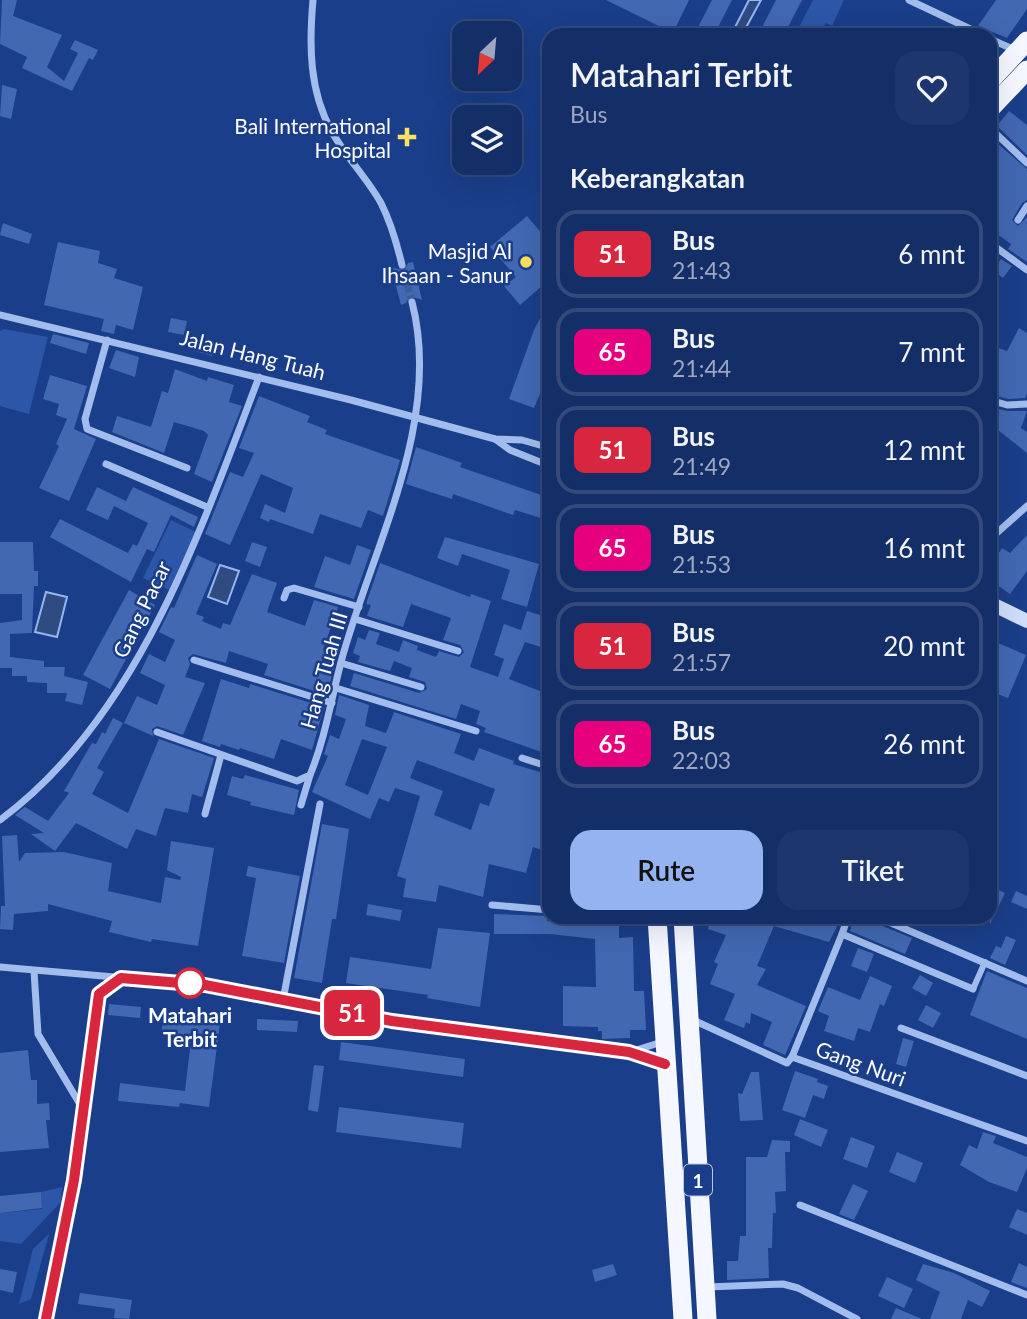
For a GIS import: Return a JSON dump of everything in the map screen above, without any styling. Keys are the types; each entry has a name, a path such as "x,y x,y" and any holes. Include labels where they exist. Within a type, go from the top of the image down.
{"highway":[{"path":"997,73 1022,46"},
{"path":"997,102 1027,70"},
{"name":"1","path":"657,924 683,1319"},
{"name":"1","path":"683,924 707,1319"},
{"path":"665,1054 691,1053"}],"main road":[{"path":"997,606 1027,621"}],"street":[{"path":"313,0 311,51 313,79 320,106 331,131 380,202 396,239 402,265"},
{"path":"909,0 968,28"},
{"path":"997,41 1022,46"},
{"path":"997,135 1027,163"},
{"path":"1018,220 1027,206"},
{"path":"997,248 1027,270"},
{"name":"Hang Tuah III","path":"301,805 332,703 341,663 418,418 419,345 412,302"},
{"name":"Jalan Hang Tuah","path":"0,315 258,377 495,439 522,440 542,446"},
{"path":"107,340 85,419 87,429 187,468"},
{"name":"Gang Pacar","path":"0,820 63,766 137,663 207,507 258,377"},
{"path":"997,402 1007,405 1027,404"},
{"name":"Jalan Hang Tuah","path":"495,439 510,450 542,463"},
{"path":"106,464 207,507"},
{"path":"997,533 1027,506"},
{"path":"284,598 287,590 294,588 359,607"},
{"path":"355,619 458,651"},
{"path":"194,660 332,703"},
{"path":"341,663 421,687"},
{"path":"336,688 476,731"},
{"path":"157,732 297,781 310,775"},
{"path":"205,814 222,755"},
{"path":"522,758 542,764"},
{"path":"283,1000 320,804"},
{"path":"492,905 542,909"},
{"path":"792,1057 846,924"},
{"path":"894,924 1027,981"},
{"path":"842,934 973,989 985,962"},
{"path":"0,967 205,985 392,1021 629,1052 665,1054"},
{"path":"34,971 38,1034 82,1106"},
{"path":"46,1319 74,1180 99,994 121,978"},
{"name":"Gang Nuri","path":"688,1018 788,1063 792,1057 1027,1141"},
{"path":"901,1028 1027,1076"},
{"path":"629,1052 665,1054"},
{"path":"800,1205 1027,1295"},
{"path":"705,1287 783,1284 798,1288 856,1319"}],"shaded area":[{"path":"749,0 761,0 746,28 735,28"},
{"path":"813,0 844,0 832,26 826,23 823,28 799,28"},
{"path":"4,329 48,337 29,414 0,406 0,331"},
{"path":"171,520 196,532 169,590 143,578"},
{"path":"220,565 239,571 227,604 208,597"},
{"path":"46,592 67,597 57,637 35,632"},
{"path":"62,1187 61,1202 21,1244 0,1241 0,1213 42,1209 41,1192"},
{"path":"49,1234 31,1299 19,1304 33,1249"}],"building":[{"path":"2,0 17,0 13,16 62,35 47,67 64,81 78,53 70,49 75,40 98,50 93,60 89,58 72,91 22,68 27,57 0,44"},
{"path":"606,0 689,0 675,28 663,28"},
{"path":"712,0 732,0 718,28 698,28"},
{"path":"776,0 802,0 788,28 762,28"},
{"path":"996,0 1027,0 1027,9 1007,38 997,34 997,28 978,26"},
{"path":"2,85 17,89 11,119 0,116"},
{"path":"1009,111 1027,125 1027,155 997,126"},
{"path":"997,143 1027,169 1027,200 1022,203 1012,220 1018,226 1027,217 1027,262 1008,249 1011,244 997,234"},
{"name":"Masjid Al Ihsaan - Sanur","path":"527,216 542,234 542,286 520,305 504,286 516,277 490,247"},
{"path":"3,223 32,234 29,244 0,235"},
{"path":"58,242 100,251 98,263 117,269 114,278 143,287 133,330 116,325 114,334 101,331 104,319 44,305"},
{"path":"1001,259 1012,266 1003,278 997,273 997,264"},
{"path":"413,262 422,300 410,296 406,303 401,305 391,267 404,271 408,263"},
{"path":"542,314 542,389 534,408 509,399"},
{"path":"171,318 187,321 184,335 168,332"},
{"path":"1019,328 1027,333 1025,398 1008,399 997,396 997,347 1007,351"},
{"path":"53,334 89,343 86,354 50,343"},
{"path":"193,337 216,344 212,356 189,349"},
{"path":"116,350 139,357 135,377 109,368"},
{"path":"175,369 207,381 208,377 234,385 229,402 242,406 212,482 194,474 208,435 204,431 174,422 164,453 112,432 117,416 151,427 162,391 168,393"},
{"path":"50,375 87,386 74,429 96,439 69,501 39,488 59,446 56,444 67,419 56,415 59,404 43,399"},
{"path":"259,396 310,416 307,422 327,430 325,434 400,460 383,516 368,510 361,528 320,514 313,534 270,519 269,522 260,518 265,504 285,513 293,488 261,474 230,545 205,534 230,472 243,477 254,453 239,448"},
{"path":"997,409 1027,411 1021,428 1027,432 1027,453 998,430 997,432"},
{"path":"416,447 462,463 460,467 542,495 542,518 515,510 513,515 453,494 452,499 406,484"},
{"path":"97,487 126,501 133,487 198,517 194,527 171,515 154,552 147,549 131,582 50,537 60,519 128,553 133,544 137,546 148,523 114,506 108,520 86,510"},
{"path":"1027,535 1027,571 1010,594 997,585 997,556 1002,548 1010,553"},
{"path":"445,537 539,564 527,607 501,599 510,570 462,554 458,566 437,558"},
{"path":"0,542 33,542 34,571 38,571 38,586 34,586 32,633 10,634 10,657 44,661 44,667 65,667 64,676 88,682 82,705 65,701 67,693 47,693 47,683 27,682 27,676 12,676 12,668 0,668 0,623 22,620 22,594 0,594"},
{"path":"252,542 267,547 260,567 245,561"},
{"path":"357,545 371,550 354,599 314,587 325,556 350,565"},
{"path":"197,555 217,564 196,614 204,617 202,621 221,629 223,623 230,625 252,574 277,583 267,612 305,626 314,600 338,607 323,650 337,655 327,695 264,675 268,664 229,651 226,663 193,654 188,658 190,664 185,677 205,683 183,735 157,726 152,729 153,736 124,723 137,696 157,705 165,685 140,673 149,654 165,662 175,640 159,632 171,607 174,608"},
{"path":"380,563 470,597 471,594 491,601 470,667 498,677 504,659 494,655 504,624 521,630 527,611 542,616 542,647 525,642 509,679 540,691 542,687 542,752 484,732 486,728 476,724 480,711 461,704 456,719 350,686 354,673 419,693 427,689 425,682 409,677 412,668 394,661 390,671 358,662 360,656 353,653 358,637 365,640 369,630 380,633 376,644 399,652 403,640 418,646 417,650 436,657 439,651 459,657 464,652 460,645 443,640 451,618 411,604 403,627 367,616 371,605 366,604"},
{"path":"129,590 155,605 110,689 83,675"},
{"path":"998,643 1026,655 1008,698 997,694"},
{"path":"221,679 249,688 250,684 324,707 312,750 281,739 274,759 240,748 239,750 221,744 220,747 202,741"},
{"path":"339,695 369,705 365,726 386,733 394,712 461,734 454,753 474,761 479,748 514,761 513,764 542,773 542,850 533,847 526,873 489,864 483,897 439,885 436,902 403,897 406,879 397,876 420,796 395,788 389,802 379,798 370,819 312,792 328,756 324,754 330,735 339,739 346,719 335,715","holes":["362,739 387,747 368,795 345,785","417,760 495,789 489,806 480,803 471,830 434,815 443,791 410,778"]},
{"path":"113,718 123,723 97,768 104,772 92,794 128,813 159,739 214,758 202,797 192,794 188,813 165,808 156,836 136,829 127,849 76,823 55,851 31,834 44,833 15,815 25,807 48,821 69,793 64,791 92,743 96,744 102,732 105,734"},
{"path":"245,775 299,790 294,815 250,805 251,802 227,795 232,776 243,779"},
{"path":"322,824 349,829 336,919 332,919 322,983 294,978"},
{"path":"17,835 19,862 25,853 64,852 112,863 108,891 161,903 165,877 180,880 181,877 167,870 171,841 214,848 198,946 152,939 151,942 109,932 112,921 48,904 48,911 14,914 13,930 0,929 1,906 5,906 2,836"},
{"path":"248,866 300,876 284,963 242,956 256,878 246,876"},
{"path":"997,889 1005,893 997,910"},
{"path":"1016,891 1027,896 1027,909 1011,902"},
{"path":"368,904 402,910 400,921 366,915"},
{"path":"494,914 542,916 542,924 619,924 619,938 633,937 634,991 644,991 646,1030 630,1030 630,1038 602,1039 602,1031 598,1031 598,1027 563,1026 563,986 596,987 595,939 550,934 494,934"},
{"path":"710,924 838,924 829,942 774,926 757,966 766,969 757,985 806,1006 785,1055 763,1045 772,1022 751,1013 750,1024 746,1022 744,1028 724,1020 735,994 710,984 718,964 714,962 726,935 708,929"},
{"path":"852,924 877,924 912,938 905,954 850,931"},
{"path":"438,928 490,933 480,1007 427,998 428,995 346,983 350,957 431,969"},
{"path":"1006,936 1016,940 1005,965 990,958 996,946 1001,948"},
{"path":"858,948 874,954 867,972 851,966"},
{"path":"987,971 1027,988 1027,1039 970,1015"},
{"path":"920,975 933,983 926,996 912,988"},
{"path":"870,976 892,986 884,1006 880,1004 870,1032 858,1028 854,1041 824,1031 829,1016 818,1011 828,987 860,1000"},
{"path":"109,1004 141,1007 140,1018 108,1015"},
{"path":"926,1005 941,1013 933,1028 918,1020"},
{"path":"163,1019 193,1024 193,1020 220,1023 209,1107 118,1101 120,1083 185,1091 191,1040 161,1035"},
{"path":"257,1019 298,1021 297,1032 257,1030"},
{"path":"903,1038 914,1041 906,1067 896,1064"},
{"path":"341,1042 465,1059 463,1077 339,1060"},
{"path":"28,1050 31,1080 37,1080 37,1104 49,1103 50,1120 46,1120 49,1148 0,1152 0,1053"},
{"path":"314,1065 324,1066 318,1112 308,1110"},
{"path":"795,1071 818,1079 817,1082 828,1086 824,1099 813,1095 805,1118 782,1110"},
{"path":"751,1072 759,1072 763,1120 740,1121 738,1093 742,1094"},
{"path":"339,1107 464,1123 461,1148 336,1132"},
{"path":"800,1119 828,1130 821,1147 794,1135"},
{"path":"983,1132 996,1136 993,1143 1027,1157 1027,1168 1017,1192 989,1182 960,1165 969,1145 977,1149"},
{"path":"851,1137 875,1146 867,1168 843,1159"},
{"path":"772,1140 790,1141 790,1152 785,1152 786,1191 775,1192 776,1213 773,1213 772,1248 768,1248 769,1278 727,1280 727,1261 738,1261 740,1236 746,1236 746,1157 767,1157"},
{"path":"897,1152 923,1163 915,1183 889,1172"},
{"path":"853,1184 868,1191 854,1220 839,1214"},
{"path":"41,1192 42,1208 0,1213 0,1196"},
{"path":"1017,1209 1027,1213 1027,1235 1009,1227"},
{"path":"1019,1263 1027,1267 1027,1288 1011,1282"},
{"path":"613,1264 617,1275 595,1282 592,1270"},
{"path":"923,1264 954,1273 990,1291 982,1307 968,1300 961,1319 930,1319 940,1292 916,1280"},
{"path":"0,1269 17,1272 13,1293 0,1290"},
{"path":"887,1277 913,1289 904,1308 878,1296"},
{"path":"80,1293 132,1300 129,1319 114,1318 115,1309 78,1304"},
{"path":"896,1308 922,1319 891,1319"}],"tunnel":[{"path":"402,265 412,302"}],"bus line":[{"name":"51","path":"46,1319 56,1280 74,1180 99,994 103,988 121,978 205,985 392,1021 629,1052 665,1064"}],"place":[{"name":"Bali International Hospital","path":"407,137"},
{"name":"Masjid Al Ihsaan - Sanur","path":"526,262"},
{"name":"Matahari Terbit","path":"190,983"}]}
